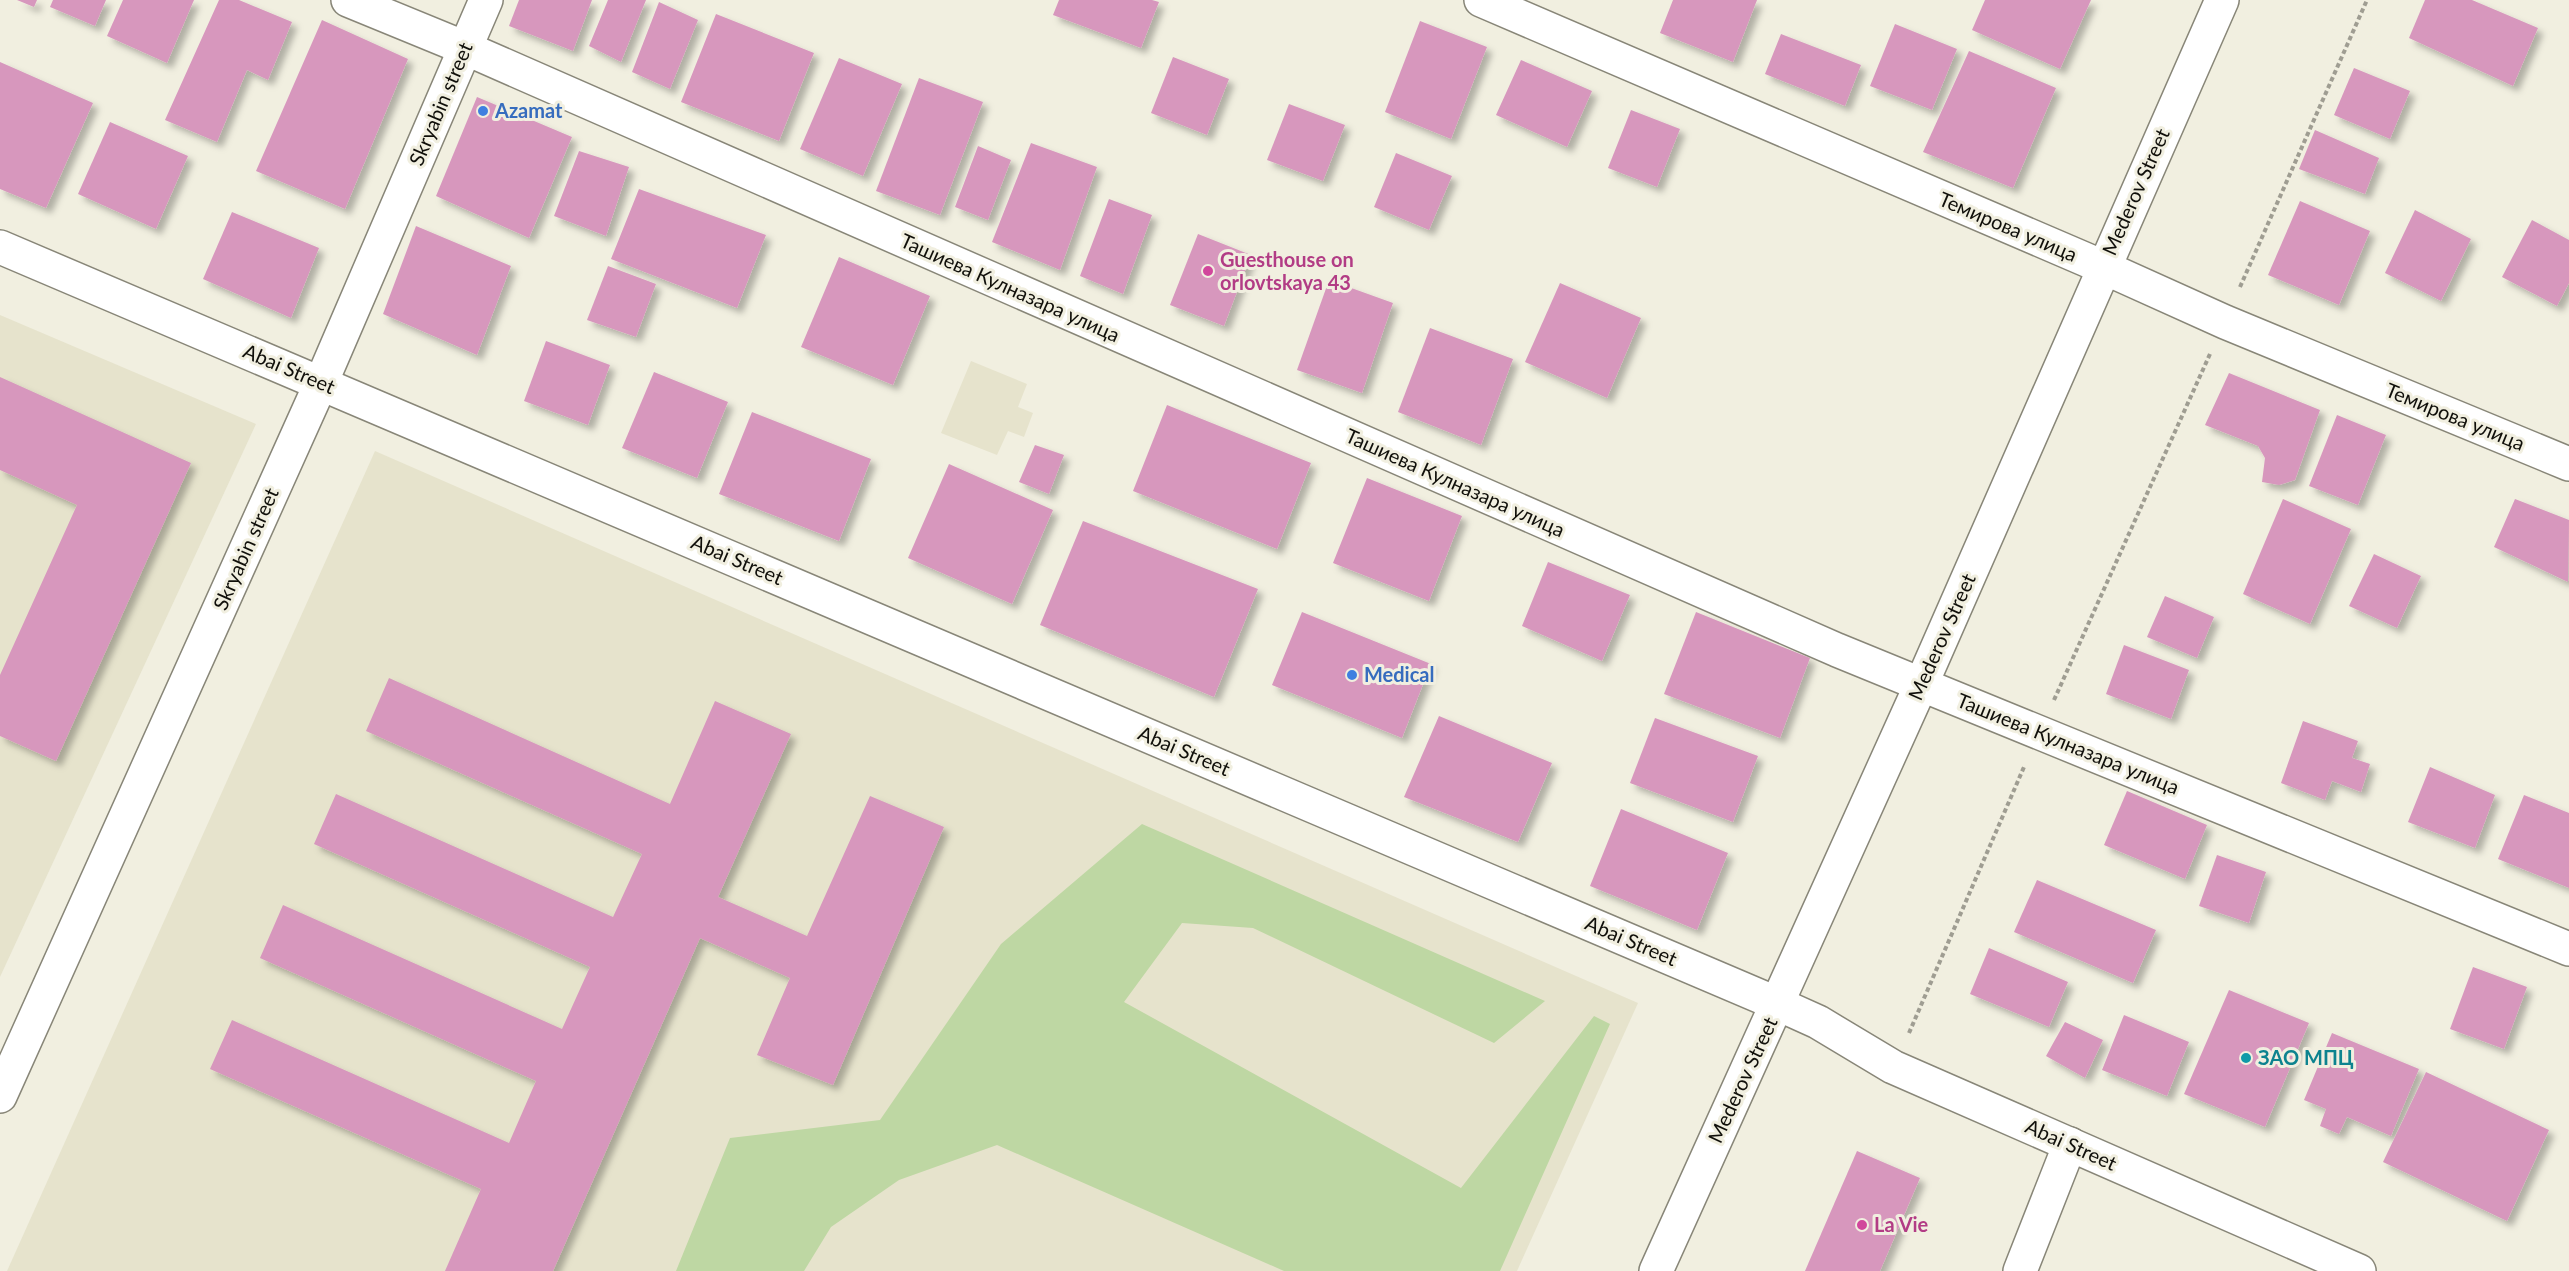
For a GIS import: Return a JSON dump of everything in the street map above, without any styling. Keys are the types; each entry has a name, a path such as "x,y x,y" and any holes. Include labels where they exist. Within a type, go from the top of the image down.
{"street":[{"name":"Ташиева Кулназара улица","path":"348,0 465,48 1921,685 2569,949"},
{"name":"Skryabin street","path":"0,1096 321,382 486,0"},
{"name":"Темирова улица","path":"1481,0 2103,267 2225,322 2569,464"},
{"name":"Mederov Street","path":"1656,1271 1921,685 2222,0"},
{"name":"Abai Street","path":"0,247 1778,1004 1818,1022 1893,1067 2359,1271"},
{"path":"2020,1271 2070,1144"}],"path":[{"path":"1893,1067 2039,732 2225,322 2367,0"}],"shaded area":[{"path":"0,315 256,424 0,977"},
{"path":"971,361 1027,384 1018,407 1033,413 1024,437 1008,431 997,455 941,433"},
{"path":"375,451 1638,1003 1517,1271 7,1271"}],"green space":[{"path":"1142,824 1545,1001 1494,1043 1253,928 1182,923 1124,1002 1461,1188 1594,1016 1610,1024 1500,1271 1284,1271 997,1145 899,1180 831,1227 804,1271 676,1271 730,1138 880,1120 1001,944"}],"building":[{"path":"17,0 37,0 34,7"},
{"path":"53,0 106,0 95,26 50,7"},
{"path":"123,0 194,0 167,63 107,36"},
{"path":"219,0 239,0 292,22 268,80 247,70 217,142 165,120"},
{"path":"519,0 592,0 573,51 509,26"},
{"path":"608,0 646,0 621,62 589,46"},
{"path":"1059,0 1152,0 1159,2 1141,48 1053,15"},
{"path":"1673,0 1757,0 1733,62 1660,33"},
{"path":"1985,0 2091,0 2060,69 1972,30"},
{"path":"2425,0 2472,0 2538,28 2513,86 2409,38"},
{"path":"659,2 698,20 670,89 632,72"},
{"path":"716,14 814,53 779,141 681,102"},
{"path":"322,20 408,59 345,209 256,171"},
{"path":"1420,21 1487,47 1451,139 1385,112"},
{"path":"1895,24 1957,49 1932,110 1870,86"},
{"path":"1781,34 1861,65 1845,106 1765,74"},
{"path":"1969,51 2056,88 2013,188 1923,152"},
{"path":"1173,57 1229,79 1207,135 1151,113"},
{"path":"839,58 902,84 863,176 800,149"},
{"path":"1521,60 1592,91 1567,147 1496,115"},
{"path":"0,62 93,103 46,208 0,189"},
{"path":"2354,68 2410,91 2390,139 2334,115"},
{"path":"919,78 983,102 940,215 876,191"},
{"path":"477,97 572,137 529,238 436,196"},
{"path":"1289,104 1345,125 1323,181 1267,160"},
{"path":"1631,110 1680,129 1657,187 1608,168"},
{"path":"110,122 188,156 156,229 78,194"},
{"path":"2315,130 2379,158 2365,194 2299,169"},
{"path":"1031,143 1097,167 1060,270 992,242"},
{"path":"978,146 1011,160 988,220 955,207"},
{"path":"579,151 629,167 606,236 554,216"},
{"path":"1396,153 1452,176 1429,230 1374,207"},
{"path":"639,189 766,235 737,308 611,259"},
{"path":"1109,199 1152,215 1123,294 1080,276"},
{"path":"2300,201 2370,231 2339,305 2268,275"},
{"path":"2415,210 2471,239 2441,301 2385,273"},
{"path":"232,212 319,248 291,318 203,279"},
{"path":"2532,220 2569,240 2569,283 2557,306 2502,277"},
{"path":"416,226 511,266 477,355 383,314"},
{"path":"1198,234 1251,255 1224,326 1170,305"},
{"path":"839,257 930,296 893,385 801,347"},
{"path":"608,266 656,284 636,337 587,320"},
{"path":"1329,280 1393,303 1362,393 1297,370"},
{"path":"1560,283 1641,318 1607,398 1525,362"},
{"path":"1430,328 1513,359 1481,445 1398,412"},
{"path":"546,341 610,365 588,425 524,401"},
{"path":"654,372 728,402 697,478 622,448"},
{"path":"2229,373 2320,410 2295,480 2279,485 2262,482 2265,458 2258,446 2205,425"},
{"path":"0,377 191,463 56,761 0,736 0,675 77,505 0,470"},
{"path":"1167,405 1311,463 1277,549 1133,491"},
{"path":"752,412 871,459 839,541 719,494"},
{"path":"2337,415 2386,435 2358,505 2309,486"},
{"path":"1035,445 1064,455 1049,494 1019,482"},
{"path":"949,464 1053,510 1012,604 908,558"},
{"path":"1367,478 1462,516 1429,601 1333,563"},
{"path":"2283,499 2351,529 2310,624 2243,594"},
{"path":"2515,499 2569,520 2568,582 2494,547"},
{"path":"1083,521 1258,589 1214,697 1040,625"},
{"path":"2374,554 2421,576 2397,628 2349,606"},
{"path":"1548,562 1630,595 1602,661 1522,626"},
{"path":"2165,596 2214,617 2197,658 2147,637"},
{"name":"Medical","path":"1302,612 1431,664 1402,738 1272,685"},
{"path":"1696,612 1810,658 1780,738 1664,694"},
{"path":"2124,645 2189,670 2171,719 2106,694"},
{"path":"389,678 670,804 715,701 791,734 718,897 807,936 870,796 944,827 833,1085 757,1055 790,978 700,938 553,1271 445,1271 481,1189 210,1069 232,1020 509,1143 536,1081 260,958 283,905 562,1029 590,967 314,844 336,794 613,917 642,854 366,731"},
{"path":"1439,716 1552,763 1518,842 1404,797"},
{"path":"1655,718 1758,756 1733,822 1630,783"},
{"path":"2303,721 2358,741 2352,758 2370,764 2361,792 2332,781 2325,800 2281,783"},
{"path":"2430,767 2495,795 2475,848 2408,822"},
{"path":"2127,791 2207,825 2185,879 2104,845"},
{"path":"2524,795 2569,813 2569,888 2498,859"},
{"path":"1621,809 1728,853 1697,930 1590,886"},
{"path":"2217,855 2266,872 2249,923 2199,906"},
{"path":"2037,880 2156,930 2133,983 2014,932"},
{"path":"1989,948 2068,982 2049,1027 1970,994"},
{"path":"2473,967 2527,987 2504,1049 2450,1029"},
{"name":"ЗАО МПЦ","path":"2229,990 2309,1023 2265,1127 2184,1094"},
{"path":"2124,1015 2189,1042 2167,1096 2102,1070"},
{"path":"2065,1022 2103,1040 2085,1078 2046,1056"},
{"path":"2332,1033 2419,1069 2391,1136 2347,1117 2339,1134 2320,1126 2326,1109 2304,1100"},
{"path":"2426,1072 2549,1130 2507,1221 2383,1162"},
{"name":"La Vie","path":"1857,1151 1920,1178 1880,1271 1805,1271"}],"place":[{"name":"Azamat","path":"483,111"},
{"name":"Guesthouse on orlovtskaya 43","path":"1208,271"},
{"name":"Medical","path":"1352,675"},
{"name":"ЗАО МПЦ","path":"2246,1058"},
{"name":"La Vie","path":"1862,1225"}]}
